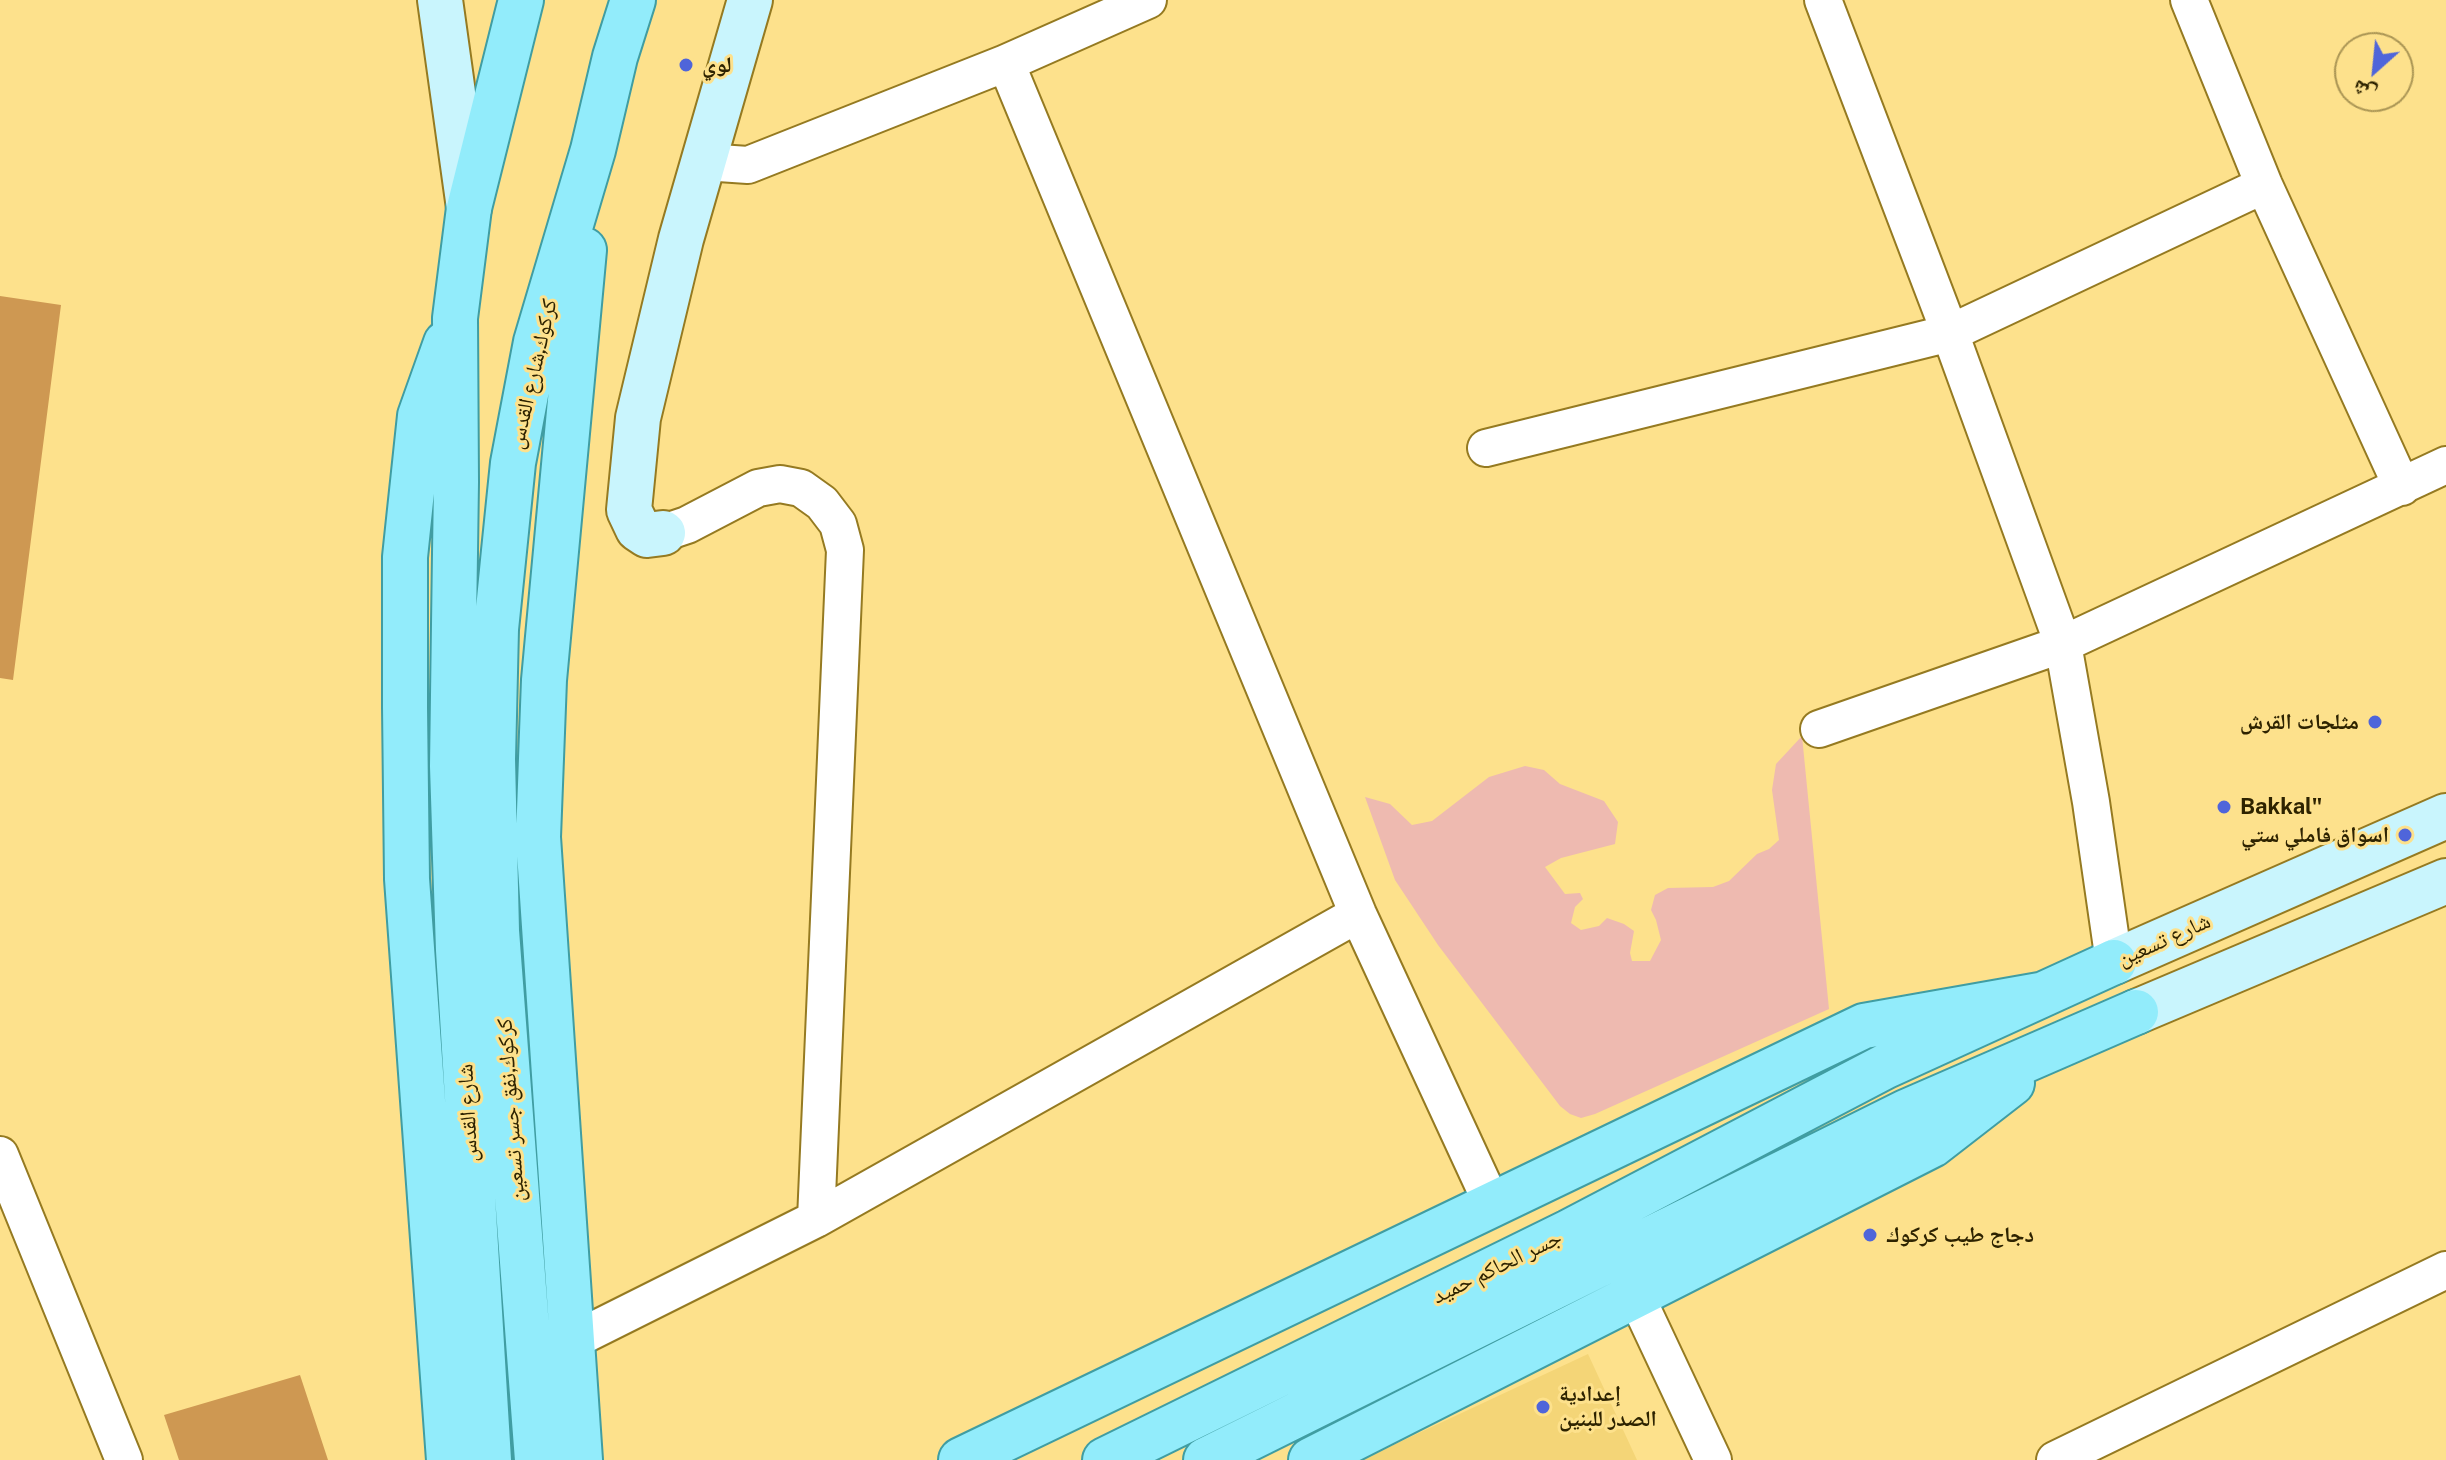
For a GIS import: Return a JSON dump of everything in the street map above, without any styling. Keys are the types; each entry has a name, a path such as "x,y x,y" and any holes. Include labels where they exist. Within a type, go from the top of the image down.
{"main road":[{"path":"473,763 456,482 455,318 469,208 521,0"},
{"name":"كركوك,شارع القدس","path":"473,763 496,629 513,463 536,342 593,150 615,57 633,0"},
{"path":"580,1460 538,837 544,680 593,150"},
{"path":"449,1460 407,879 405,557 420,416 455,318"},
{"name":"شارع القدس","path":"473,763 458,950 489,1460"},
{"name":"كركوك,نفق جسر تسعين","path":"473,763 497,931 537,1460"},
{"name":"شارع تسعين","path":"1884,1067 2114,962"},
{"path":"961,1460 1864,1026 2040,995"},
{"path":"1311,1460 1932,1145 2061,1044 2136,1012"},
{"name":"جسر الحاكم حميد","path":"1206,1460 1906,1112 2061,1044"},
{"name":"جسر الحاكم حميد","path":"1105,1460 1569,1232 1884,1067"}],"street":[{"path":"440,0 469,208"},
{"path":"750,0 681,239 638,418 629,510 638,529 647,535 663,533 687,525 758,488 780,484 801,488 822,503 838,524 845,550 816,1219"},
{"path":"704,162 748,165 1006,63 1148,0"},
{"path":"1823,0 1950,333 2063,644 2091,802 2114,962"},
{"path":"2189,0 2264,185 2402,487"},
{"path":"1006,63 1358,914 1493,1206"},
{"path":"1486,448 1950,333 2264,185"},
{"path":"1819,729 2063,644 2446,465"},
{"name":"شارع تسعين","path":"2114,962 2446,816"},
{"path":"2136,1012 2446,881"},
{"path":"572,1341 816,1219 1358,914"},
{"path":"0,1155 124,1460"},
{"path":"2055,1460 2098,1451 2446,1270"},
{"path":"1635,1294 1713,1460"}],"shaded area":[{"path":"1802,736 1829,1009 1595,1114 1581,1118 1570,1114 1560,1106 1438,945 1395,880 1365,797 1390,804 1412,825 1432,821 1489,777 1525,766 1544,770 1560,784 1604,801 1618,822 1615,844 1561,858 1545,867 1565,894 1580,893 1583,899 1575,907 1571,923 1581,930 1599,926 1607,918 1624,924 1634,931 1630,953 1632,961 1650,961 1661,940 1651,910 1655,895 1668,888 1713,887 1729,881 1757,854 1779,840 1772,790 1776,764"},
{"name":"إعدادية الصدر للبنين","path":"1588,1354 1637,1460 1361,1460"}],"building":[{"path":"0,296 61,305 13,680 0,678"},
{"path":"300,1375 328,1460 179,1460 164,1415"}],"place":[{"name":"لوي","path":"686,65"},
{"name":"مثلجات القرش","path":"2375,722"},
{"name":"Bakkal\"","path":"2224,807"},
{"name":"اسواق فاملي ستي","path":"2405,835"},
{"name":"دجاج طيب كركوك","path":"1870,1235"},
{"name":"إعدادية الصدر للبنين","path":"1543,1407"}]}
